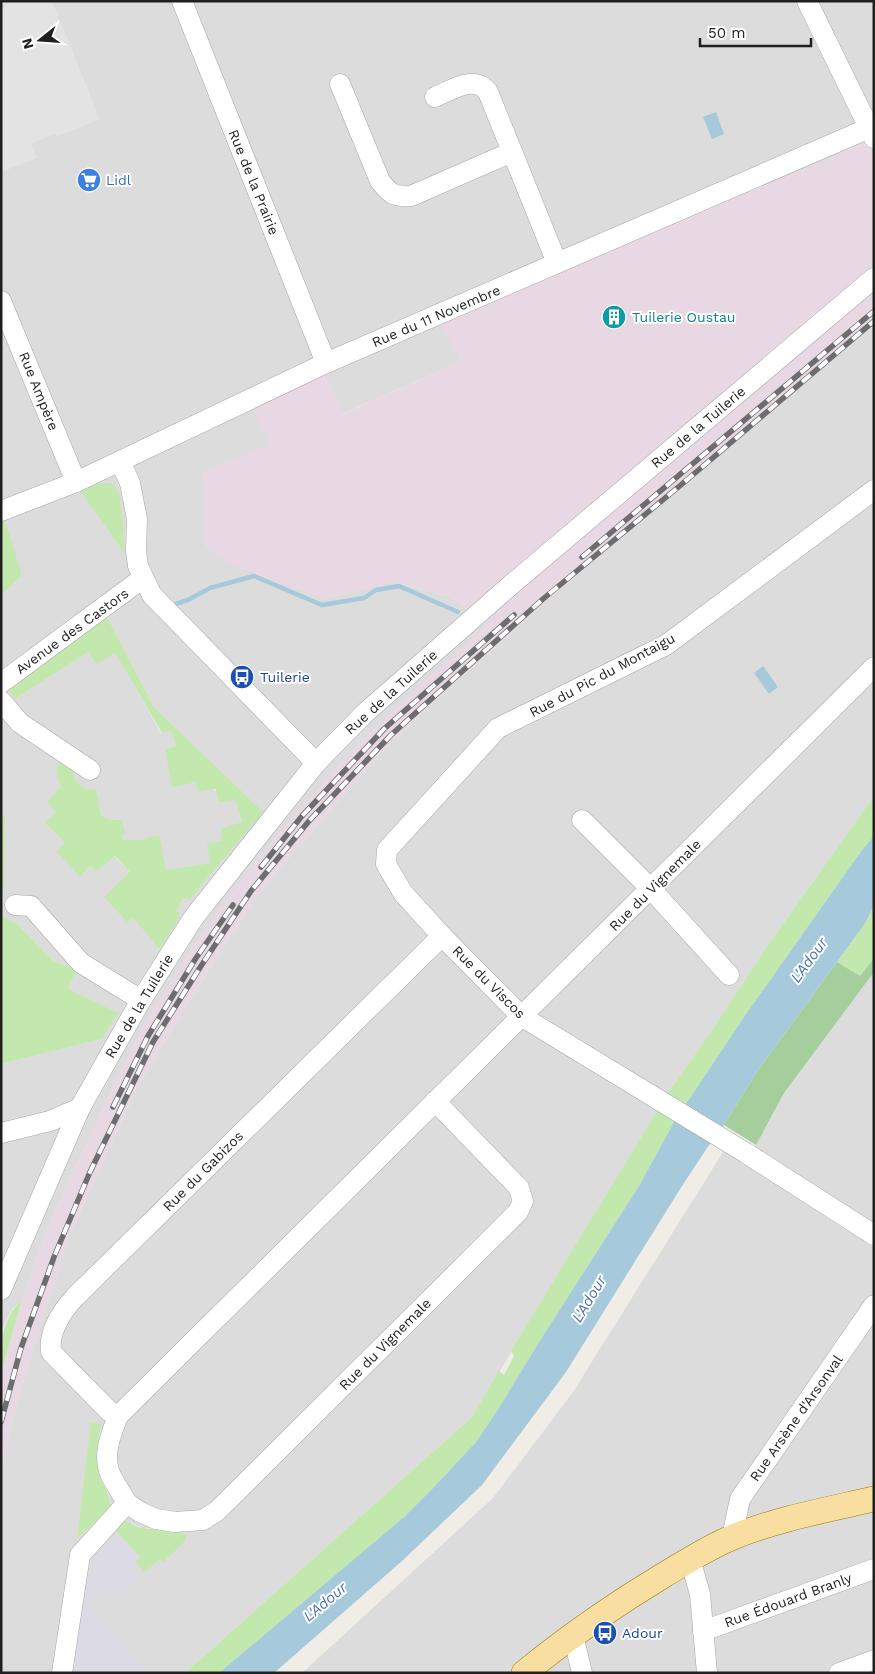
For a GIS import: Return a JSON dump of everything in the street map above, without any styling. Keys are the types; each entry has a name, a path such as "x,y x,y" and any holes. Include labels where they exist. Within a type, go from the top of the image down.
{"main road":[{"path":"524,1673 573,1635 631,1595 708,1548 732,1537 772,1523 874,1499"}],"street":[{"name":"Rue de la Prairie","path":"182,1 326,363"},
{"path":"807,1 872,131"},
{"path":"436,97 470,83 484,87 488,92 557,264"},
{"path":"340,84 380,181 389,192 399,197 411,196 512,152"},
{"name":"Rue du 11 Novembre","path":"3,504 76,482 326,363 872,131"},
{"name":"Rue de la Tuilerie","path":"1,1290 80,1108 141,1000 194,917 316,763 365,713 505,591 874,278"},
{"name":"Rue Ampère","path":"1,301 76,482"},
{"path":"120,462 130,483 137,519 136,551 138,566 152,594 316,763"},
{"name":"Rue du Pic du Montaigu","path":"403,893 386,864 387,850 498,728 666,645 874,490"},
{"name":"Avenue des Castors","path":"1,683 143,578"},
{"name":"Rue du Vignemale","path":"435,1101 519,1188 523,1201 518,1212 218,1511 203,1520 175,1522 156,1519 140,1512 127,1503 109,1470 107,1456 111,1435 118,1416 435,1101 651,889 874,667"},
{"path":"1,701 20,723 90,770"},
{"path":"582,820 651,889 730,975"},
{"name":"Rue du Viscos","path":"403,893 442,936 521,1016 746,1153 874,1235"},
{"path":"14,905 30,906 81,963 141,1000"},
{"name":"Rue du Gabizos","path":"118,1416 110,1411 51,1352 50,1343 64,1310 75,1297 442,936"},
{"path":"1,1133 50,1121 80,1108"},
{"name":"Rue Arsène d'Arsonval","path":"732,1537 740,1499 874,1305"},
{"path":"62,1673 80,1555 127,1503"},
{"path":"690,1560 700,1594 706,1673"},
{"name":"Rue Édouard Branly","path":"703,1631 874,1568"},
{"path":"573,1635 582,1673"},
{"path":"838,1673 874,1660"}],"shaded area":[{"path":"1,1 874,1 874,159 865,143 441,324 462,361 342,414 326,375 254,409 271,445 203,473 324,599 394,582 454,598 487,627 432,675 354,749 262,854 202,934 142,1028 51,1219 22,1299 12,1310 1,1331 1,1064 102,1039 68,989 77,970 52,960 16,923 1,915 1,893 4,889 5,816 1,812 1,596 22,575 1,519","holes":["107,617 154,707 262,812 191,898 183,898 177,910 133,917 130,872 114,856 97,871 90,866 80,877 65,843 45,822 56,812 61,787 73,773 78,784 83,788 88,790 96,789 101,815 107,819 121,820 124,840 140,840 166,870 210,863 222,841 242,822 235,799 196,782 165,749 176,746 171,731 161,733 115,652 88,652 16,698 9,690"]},
{"path":"1,1 52,1 100,119 56,137 55,134 31,144 37,158 1,172"},
{"path":"865,143 874,159 874,324 547,601 426,709 378,756 264,886 207,972 138,1086 69,1236 12,1421 1,1472 1,1374 22,1299 51,1219 142,1028 202,934 262,854 354,749 432,675 487,627 454,598 395,582 324,599 237,567 205,547 203,473 270,445 253,409 326,374 343,414 462,361 440,324"},
{"path":"874,324 874,796 765,949 668,1093 472,1417 185,1673 1,1673 1,1472 12,1421 69,1236 138,1086 207,972 264,886 378,756 426,709 547,601","holes":["92,1422 101,1424 97,1465 109,1495 111,1507 77,1539","121,1518 143,1528 157,1529 163,1561 160,1558 140,1557 113,1528"]},
{"path":"874,972 874,1673 302,1673 493,1498 573,1392 725,1149 745,1162 784,1093"},
{"path":"119,1535 140,1557 129,1569 138,1579 120,1594 107,1592 99,1595 88,1606 147,1673 70,1673 83,1574 92,1576 93,1561"}],"green space":[{"path":"112,483 119,493 123,522 124,552 80,491 97,484"},
{"path":"4,518 22,575 1,596 1,519"},
{"path":"107,617 154,707 263,812 191,898 183,898 177,910 180,917 160,949 133,918 127,922 104,897 130,872 115,856 97,871 90,866 80,877 57,852 65,843 45,822 56,812 47,802 61,787 57,774 60,761 73,767 73,772 79,784 86,789 96,789 101,815 107,819 121,820 125,832 122,836 124,840 140,840 159,835 166,870 210,863 207,843 222,841 221,829 242,822 235,800 219,802 216,789 199,792 196,782 172,787 165,749 176,746 171,731 162,733 115,653 97,664 88,652 15,699 9,690"},
{"path":"874,796 874,836 862,850 746,1014 674,1122 639,1186 476,1442 404,1517 219,1673 185,1673 472,1417 499,1371 504,1375 514,1356 511,1351 668,1093 765,949"},
{"path":"1,812 5,816 4,889 1,893"},
{"path":"874,905 874,958 860,976 837,962 866,922"},
{"path":"1,915 16,923 52,960 77,970 68,989 118,1013 102,1039 1,1064"},
{"path":"874,958 874,972 784,1093 756,1145 724,1125 756,1073 837,962 860,976"},
{"path":"22,1299 1,1374 3,1333 9,1316"},
{"path":"91,1422 101,1424 97,1464 111,1507 77,1539"},
{"path":"121,1518 148,1529 181,1531 185,1534 186,1540 163,1562 160,1559 144,1572 136,1562 140,1557 113,1528"}],"water":[{"path":"716,112 724,134 712,139 703,117"},
{"path":"763,666 778,687 769,694 754,673"},
{"name":"L'Adour","path":"874,836 874,905 866,922 756,1073 724,1125 682,1186 566,1372 482,1485 402,1561 274,1673 219,1673 404,1517 476,1442 639,1186 674,1122 746,1014 862,850"}],"waterway":[{"path":"176,604 210,588 254,576 322,605 364,598 376,590 399,586 458,612"}],"railway":[{"path":"582,557 874,311"},
{"path":"1,1422 21,1348 54,1257 90,1172 153,1042 251,891 309,821 391,735 543,599 874,321"},
{"path":"261,867 302,816 384,729 514,615"},
{"path":"113,1107 148,1036 196,958 233,905"}],"place":[{"name":"Lidl","path":"89,180"},
{"name":"Tuilerie Oustau","path":"614,317"},
{"name":"Tuilerie","path":"242,677"},
{"name":"Adour","path":"605,1633"}]}
